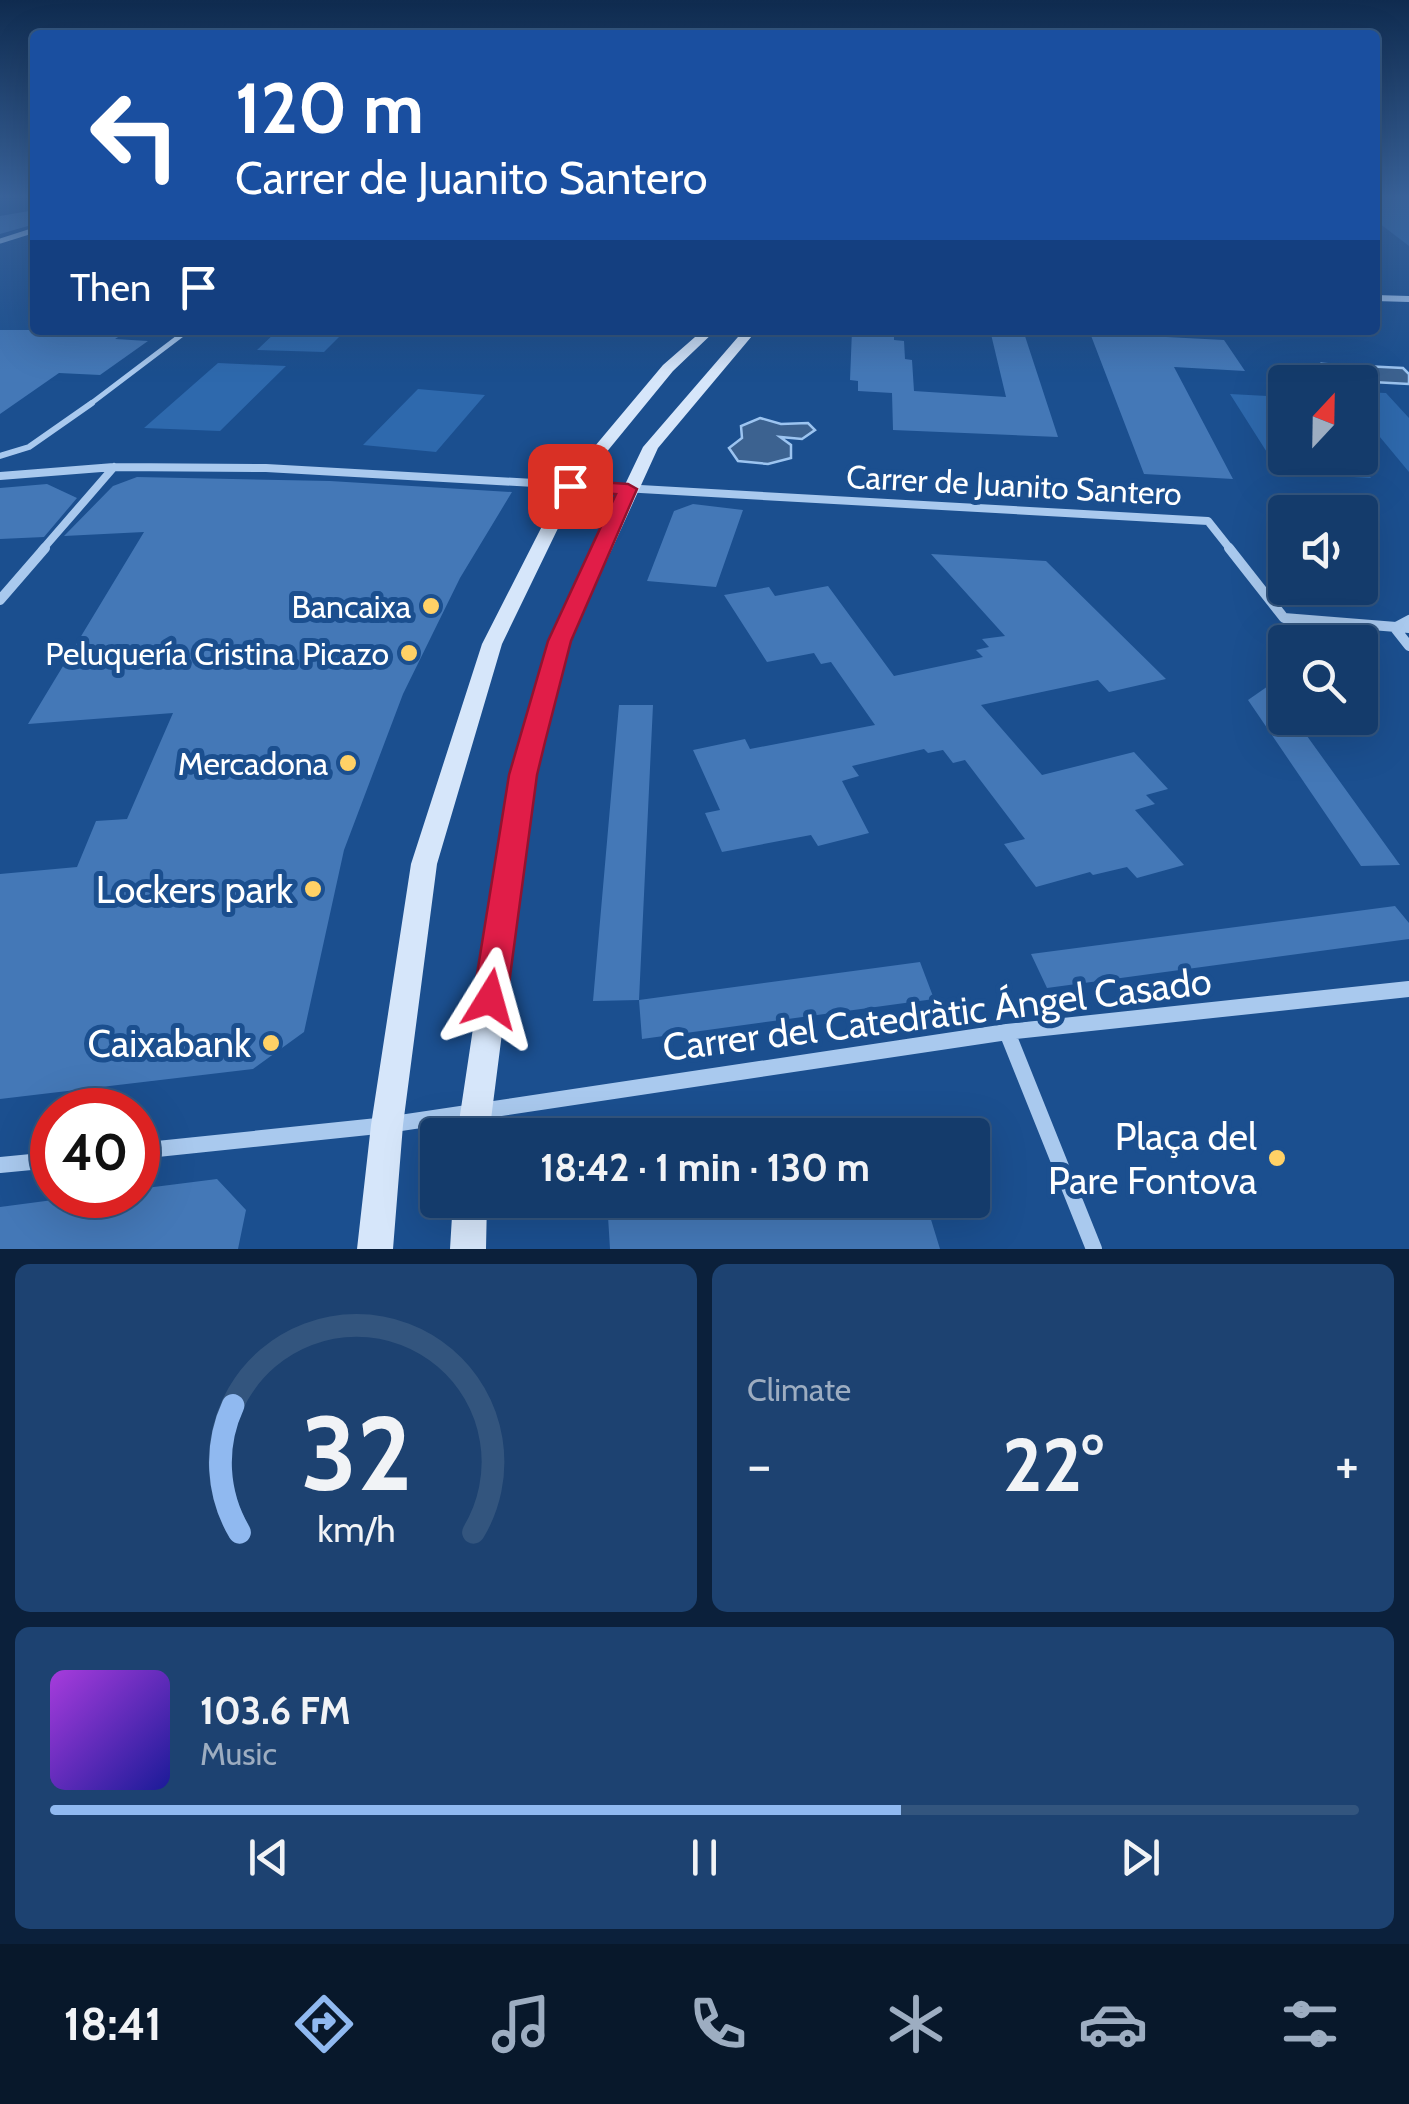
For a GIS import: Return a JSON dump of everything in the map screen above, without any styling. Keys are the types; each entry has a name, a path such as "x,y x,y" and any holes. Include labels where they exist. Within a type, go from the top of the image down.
{"street":[{"path":"1380,298 1409,300"},
{"path":"374,1249 387,1125 424,864 492,644 570,486 668,368 704,335"},
{"path":"474,1118 523,775 560,641 650,447 747,335"},
{"path":"0,600 114,466"},
{"name":"Carrer de Juanito Santero","path":"0,476 114,466 266,468 1208,522 1284,618 1409,628"},
{"path":"1394,628 1409,646"},
{"name":"Carrer del Catedràtic Ángel Casado","path":"502,1118 1008,1032 1409,989"},
{"path":"1008,1032 1094,1249"},
{"name":"Carrer del Catedràtic Ángel Casado","path":"160,1149 420,1124"},
{"path":"0,1165 30,1162"},
{"path":"468,1249 469,1218"}],"lane":[{"path":"0,456 29,448 52,434 181,335"},
{"path":"1394,628 1409,619"}],"shaded area":[{"path":"273,335 341,335 324,352 257,350"},
{"path":"218,363 286,366 220,431 144,428"},
{"path":"1378,367 1403,368 1409,374 1409,384 1378,382"},
{"path":"418,389 485,395 436,452 363,445"},
{"path":"1378,393 1386,393 1409,418 1409,472 1378,435"},
{"path":"1230,394 1268,396 1268,454"},
{"path":"760,418 781,424 808,423 815,430 802,439 780,437 791,445 791,458 768,464 738,461 729,448 742,438 741,426"},
{"path":"1316,475 1369,475 1371,478"}],"building":[{"path":"0,330 30,330 30,335 121,335 115,339 148,341 100,375 59,373 0,414"},
{"path":"852,335 894,335 894,340 904,341 905,359 912,360 914,391 1006,397 991,335 1025,335 1058,437 893,430 892,393 858,391 858,381 850,380"},
{"path":"1091,335 1224,340 1245,371 1174,367 1233,479 1144,474"},
{"path":"137,477 330,481 512,492 460,578 403,694 344,850 304,1032 253,1069 93,1088 30,1088 30,1095 0,1099 0,874 77,867 96,821 127,819 173,713 28,724 144,532 64,536 113,486"},
{"path":"47,484 77,498 44,537 0,539 0,488"},
{"path":"693,504 743,510 716,587 647,581 674,511"},
{"path":"931,554 1046,561 1166,679 1109,692 1098,680 981,705 1042,775 1134,752 1168,789 1146,795 1155,804 1135,810 1184,865 1137,878 1127,867 1093,875 1090,872 1036,887 1004,844 1025,839 965,760 953,763 943,750 928,753 924,749 852,766 859,776 842,781 869,833 818,846 811,835 722,852 705,813 720,810 693,750 745,739 750,749 875,725 831,662 821,664 814,653 767,662 724,595 769,587 775,596 828,586 894,676 983,657 976,650 989,647 982,639 1005,636"},
{"path":"1268,686 1268,729 1248,700"},
{"path":"619,705 653,705 639,1000 593,1001"},
{"path":"1272,735 1306,735 1400,865 1361,866"},
{"path":"1395,906 1409,923 1409,939 1047,988 1031,954"},
{"path":"920,962 934,999 642,1039 639,1000"},
{"path":"217,1179 246,1210 238,1249 0,1249 0,1207 30,1203 30,1218 160,1218 160,1186"},
{"path":"608,1218 931,1218 940,1249 610,1249"}],"place":[{"name":"Bancaixa","path":"431,606"},
{"name":"Peluquería Cristina Picazo","path":"409,653"},
{"name":"Mercadona","path":"348,763"},
{"name":"Lockers park","path":"313,889"},
{"name":"Caixabank","path":"271,1043"},
{"name":"Plaça del Pare Fontova","path":"1277,1158"}],"route":[{"path":"490,999 523,775 560,641 628,489 570,486"}]}
